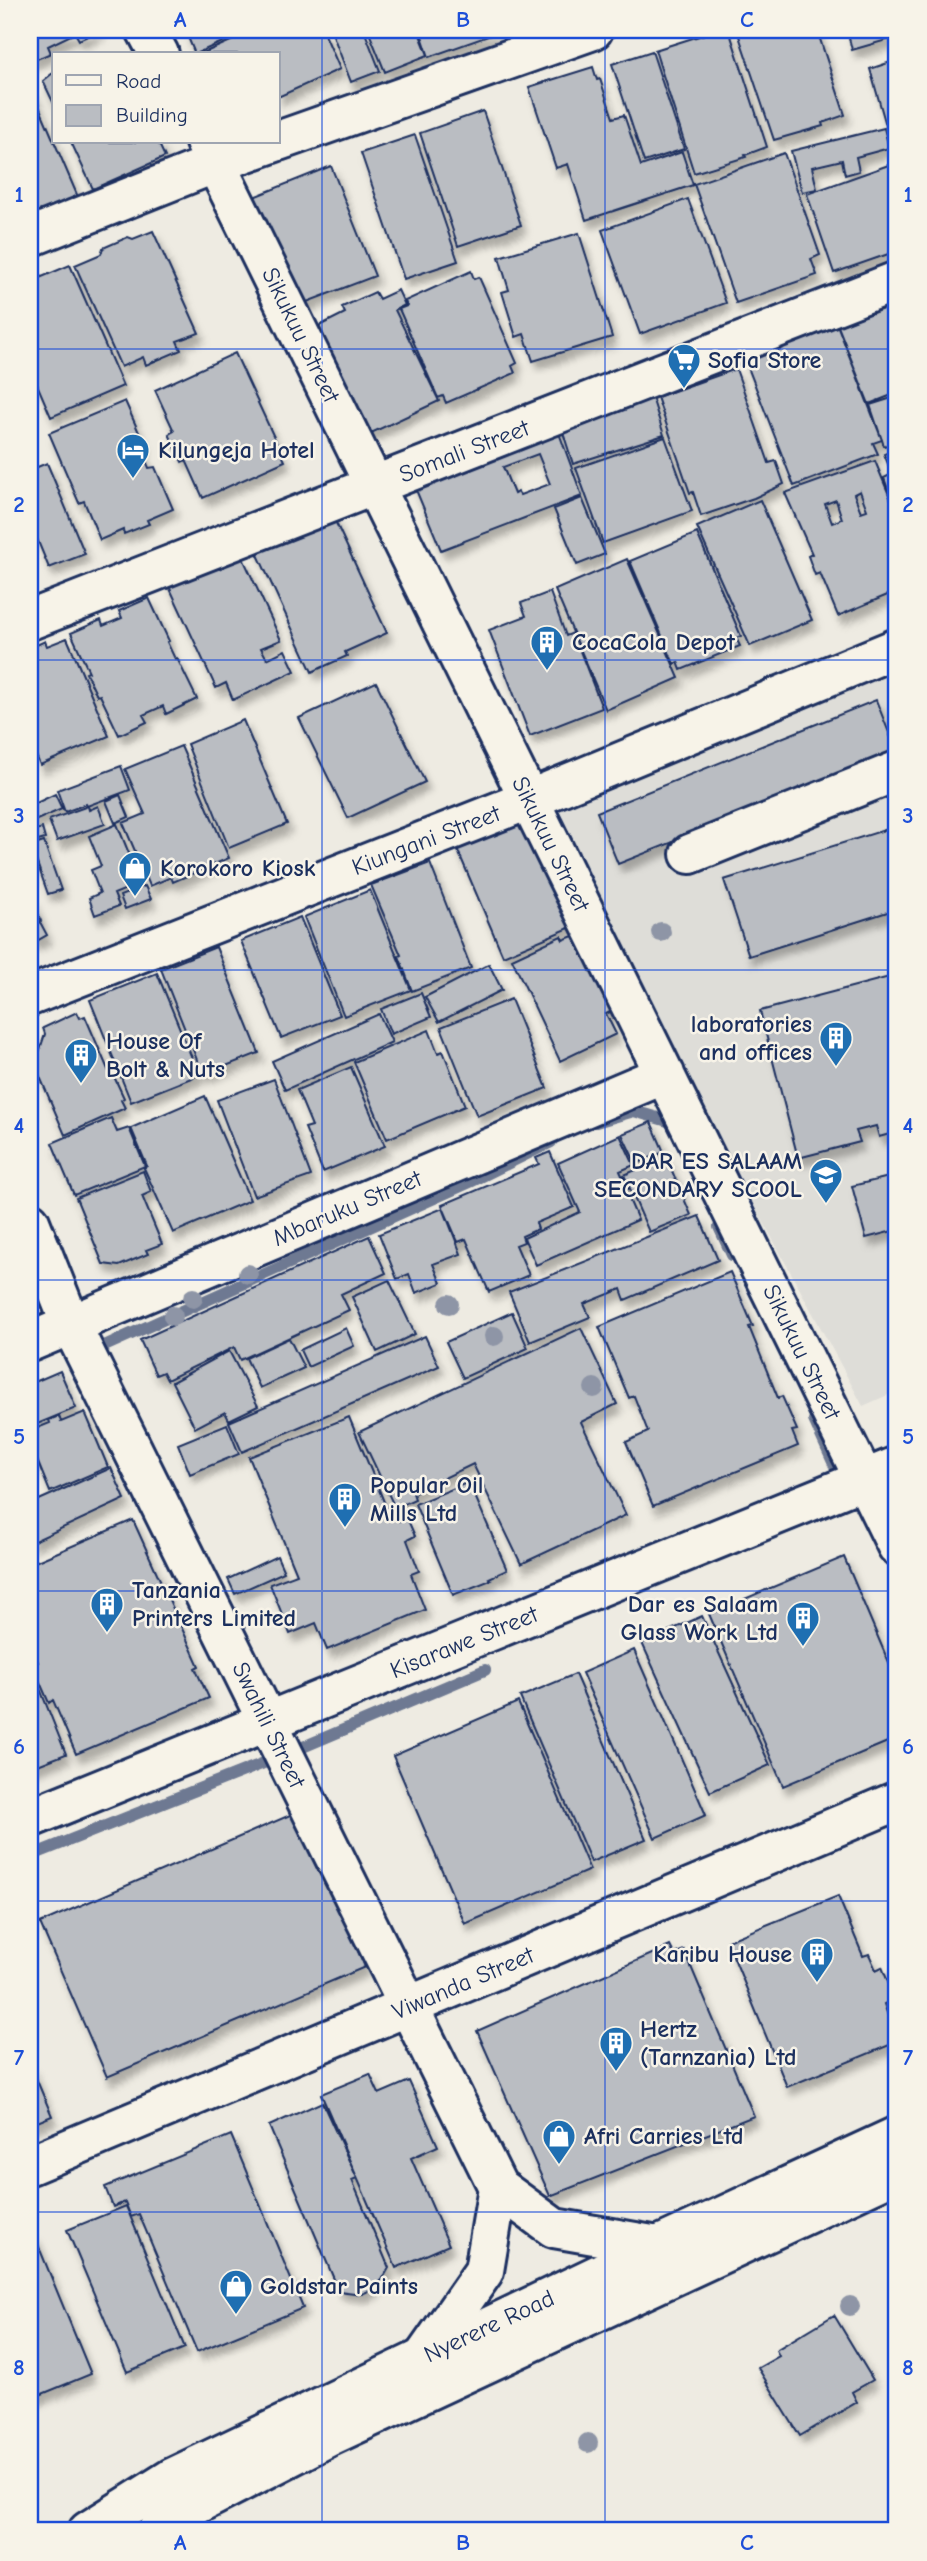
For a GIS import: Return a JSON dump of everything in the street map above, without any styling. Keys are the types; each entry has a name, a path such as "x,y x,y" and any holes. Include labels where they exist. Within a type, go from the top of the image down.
{"main road":[{"path":"146,30 158,52"},
{"path":"280,140 593,30"},
{"path":"30,237 211,152 259,144"},
{"name":"Sikukuu Street","path":"211,152 665,1074 881,1472 897,1546"},
{"name":"Somali Street","path":"30,620 897,281"},
{"name":"Kiungani Street","path":"30,996 528,800 897,649"},
{"path":"690,855 897,771"},
{"name":"Mbaruku Street","path":"30,1342 665,1074"},
{"name":"Swahili Street","path":"30,1222 71,1325 499,2187 554,2228 658,2246"},
{"name":"Kisarawe Street","path":"30,1818 881,1472"},
{"name":"Viwanda Street","path":"30,2165 897,1801"},
{"name":"Nyerere Road","path":"88,2531 172,2478 658,2246 897,2136"},
{"name":"Nyerere Road","path":"157,2531 196,2505 330,2436 897,2172"},
{"path":"423,2358 484,2271 499,2187"}],"shaded area":[{"path":"897,664 897,1391 863,1406 654,1020 550,802"}],"building":[{"path":"30,30 101,30 79,40 75,33 48,46 51,53 30,62"},
{"path":"185,30 250,30 200,52 194,52"},
{"path":"256,30 323,30 340,69 280,96 280,52 206,52"},
{"path":"331,30 364,30 380,71 351,82"},
{"path":"368,30 418,30 428,55 385,72"},
{"path":"420,30 496,30 497,33 429,57"},
{"path":"718,30 729,30 767,147 745,155 746,157 694,173 655,50"},
{"path":"737,30 817,30 845,115 822,123 823,126 774,140"},
{"path":"847,30 897,30 897,37 852,50"},
{"path":"652,51 684,149 644,162 612,64"},
{"path":"897,60 897,133 889,136 870,69"},
{"path":"593,67 597,80 600,79 613,118 624,115 641,166 682,152 693,185 586,220 568,164 556,168 529,87"},
{"path":"52,74 52,100 43,81"},
{"path":"32,90 52,137 52,144 55,144 78,197 30,218"},
{"path":"483,111 521,225 458,246 420,133"},
{"path":"884,128 889,148 856,157 859,171 845,175 842,160 812,167 817,189 802,192 791,151"},
{"path":"415,135 458,261 404,279 361,153"},
{"path":"72,144 159,144 165,157 93,189"},
{"path":"784,153 820,255 811,259 817,275 736,303 694,184"},
{"path":"897,162 897,251 834,273 807,194"},
{"path":"331,166 375,276 299,305 251,198"},
{"path":"688,199 726,303 640,334 602,230"},
{"path":"153,231 199,333 177,341 181,350 146,365 143,357 121,367 75,265 101,254 103,248 128,237 133,239"},
{"path":"579,233 612,337 533,361 524,334 516,337 502,292 509,290 499,257"},
{"path":"70,265 123,386 51,417 30,368 30,282"},
{"path":"471,271 474,279 479,277 517,363 512,366 515,373 446,403 443,396 438,398 399,309 407,306 405,301"},
{"path":"398,290 405,305 395,310 439,401 367,435 315,328 345,313 342,307 375,292 379,299"},
{"path":"897,303 897,393 869,404 838,326"},
{"path":"836,322 882,440 873,443 878,454 794,486 744,357"},
{"path":"235,353 285,461 203,498 186,460 182,462 169,434 174,431 155,390"},
{"path":"736,369 769,463 776,461 784,484 754,498 701,516 693,492 690,493 657,397"},
{"path":"650,391 664,435 573,464 559,420"},
{"path":"892,398 897,414 897,442 884,446 870,405"},
{"path":"125,401 145,446 141,448 149,468 155,467 173,509 147,520 149,524 124,534 123,530 100,540 84,501 79,503 49,433"},
{"path":"555,422 582,496 441,550 409,473","holes":["538,454 550,484 520,495 518,492 514,494 503,467"]},
{"path":"665,437 692,511 603,543 576,468"},
{"path":"897,449 897,504 894,505 884,478 892,474 884,454"},
{"path":"875,461 897,514 897,591 838,616 820,573 815,575 808,556 812,554 785,493","holes":["860,491 867,510 861,512 854,494","836,500 842,519 832,523 825,504"]},
{"path":"47,463 85,554 49,568 30,522 30,470"},
{"path":"582,498 605,554 577,565 554,509"},
{"path":"760,500 812,620 750,646 697,527"},
{"path":"331,512 387,633 345,652 347,656 312,672 254,546"},
{"path":"697,533 741,636 736,638 740,646 681,670 678,662 674,664 630,561"},
{"path":"233,549 239,560 243,558 281,640 261,648 267,659 285,650 295,671 233,700 226,683 216,688 166,580"},
{"path":"627,559 679,678 606,710 555,590"},
{"name":"CocaCola Depot","path":"550,592 566,636 573,633 602,708 530,736 489,630 526,616 521,603"},
{"path":"149,598 175,659 177,658 197,699 166,714 163,706 143,715 147,722 119,735 86,673 89,672 71,633 101,620 103,626 122,618 119,611"},
{"path":"67,638 109,736 40,765 30,741 30,648 45,641 47,646"},
{"path":"376,682 425,782 348,818 299,718"},
{"path":"876,700 897,753 618,864 597,812"},
{"path":"243,720 287,824 229,848 187,744"},
{"path":"181,746 229,858 173,882 171,877 150,886 123,823 145,814 125,769"},
{"path":"121,766 130,790 65,812 57,790"},
{"path":"55,794 62,809 30,823 30,806"},
{"path":"120,795 129,817 115,823 106,801"},
{"path":"88,806 89,810 98,806 105,824 57,841 49,820"},
{"path":"531,812 579,924 503,956 455,844"},
{"path":"117,824 141,883 114,894 119,906 95,915 89,898 100,893 91,870 101,866 89,836"},
{"path":"897,826 897,909 749,956 724,880"},
{"path":"42,828 45,839 31,843 30,832"},
{"path":"44,842 61,890 48,894 31,846"},
{"path":"430,863 471,968 412,991 399,956 401,955 371,885"},
{"name":"Korokoro Kiosk","path":"145,886 151,899 125,909 120,896"},
{"path":"370,890 411,990 344,1016 304,917"},
{"path":"30,896 41,921 30,926"},
{"path":"300,917 340,1015 281,1038 241,941"},
{"path":"40,922 47,935 33,943 30,927"},
{"path":"561,936 563,940 573,936 582,955 586,953 614,1010 606,1014 616,1034 560,1061 512,959"},
{"path":"216,947 259,1053 203,1075 161,969"},
{"path":"489,964 502,990 439,1022 425,997"},
{"path":"157,973 199,1075 131,1102 90,1000"},
{"name":"laboratories and offices","path":"897,975 897,1132 879,1137 876,1126 856,1131 860,1142 798,1158 760,1011"},
{"path":"421,993 431,1017 391,1034 381,1009"},
{"path":"511,999 547,1088 477,1116 441,1027"},
{"name":"House Of Bolt & Nuts","path":"77,1012 80,1018 85,1016 109,1072 111,1070 124,1098 121,1100 125,1108 65,1135 31,1056 39,1052 45,1034 43,1028"},
{"path":"379,1014 392,1042 285,1090 272,1061"},
{"path":"429,1030 438,1053 443,1051 465,1106 387,1139 354,1062"},
{"path":"351,1067 385,1146 323,1172 305,1128 312,1126 297,1090"},
{"path":"274,1079 311,1176 254,1196 217,1100"},
{"path":"205,1096 250,1200 173,1233 144,1168 147,1166 131,1128"},
{"path":"111,1118 117,1132 129,1128 145,1166 74,1195 52,1143"},
{"path":"651,1122 664,1152 636,1164 622,1134"},
{"path":"620,1135 634,1165 620,1171 638,1220 536,1265 524,1238 580,1212 558,1163"},
{"path":"550,1152 574,1207 536,1223 538,1229 522,1236 524,1242 516,1245 529,1275 489,1292 466,1239 458,1242 442,1205 539,1164 536,1158"},
{"path":"666,1157 691,1215 649,1232 624,1175"},
{"path":"143,1171 151,1192 142,1196 162,1244 146,1250 148,1254 119,1266 103,1264 76,1198"},
{"path":"897,1175 897,1230 866,1238 852,1186"},
{"path":"443,1208 461,1254 433,1264 441,1283 416,1293 409,1274 397,1279 379,1234"},
{"path":"699,1216 718,1260 625,1300 621,1289 584,1304 590,1317 530,1342 509,1292"},
{"path":"369,1236 386,1273 341,1294 349,1310 240,1360 234,1347 167,1380 163,1372 156,1375 140,1340"},
{"path":"730,1272 753,1326 749,1327 778,1398 782,1396 797,1430 792,1431 798,1446 653,1506 626,1442 648,1432 634,1396 629,1398 599,1327"},
{"path":"389,1280 415,1334 377,1352 352,1297"},
{"path":"512,1312 528,1348 463,1378 446,1342"},
{"path":"346,1328 354,1346 308,1367 300,1350"},
{"path":"581,1328 617,1404 581,1422 626,1515 521,1564 473,1464 413,1493 415,1499 395,1508 359,1432"},
{"path":"425,1336 439,1366 242,1452 229,1422"},
{"path":"289,1338 304,1368 260,1388 246,1358"},
{"path":"229,1351 258,1406 229,1420 225,1412 195,1428 172,1382"},
{"path":"60,1371 76,1408 30,1427 30,1384"},
{"path":"85,1412 108,1467 50,1492 30,1443 30,1431 59,1416 61,1422"},
{"name":"Popular Oil Mills Ltd","path":"349,1417 389,1514 395,1511 399,1521 407,1518 415,1536 407,1540 419,1571 411,1574 425,1610 327,1650 316,1623 290,1634 270,1584 297,1574 249,1457"},
{"path":"227,1424 239,1454 190,1474 178,1444"},
{"path":"111,1468 125,1499 30,1543 30,1504"},
{"path":"469,1482 507,1570 489,1578 491,1580 453,1595 415,1504"},
{"name":"Tanzania Printers Limited","path":"133,1520 199,1666 195,1668 209,1698 76,1754 53,1700 49,1703 32,1664 38,1662 30,1643 30,1564"},
{"path":"277,1556 284,1572 235,1594 228,1579"},
{"name":"Dar es Salaam Glass Work Ltd","path":"844,1557 897,1682 897,1738 783,1786 709,1614"},
{"path":"702,1616 770,1765 710,1792 642,1643"},
{"path":"634,1650 706,1815 655,1838 582,1673"},
{"path":"30,1664 66,1754 30,1768"},
{"path":"575,1674 646,1839 591,1862 520,1697"},
{"path":"518,1702 590,1870 465,1924 393,1756"},
{"path":"297,1812 365,1967 107,2077 40,1923"},
{"name":"Karibu House","path":"838,1896 863,1956 869,1954 876,1970 882,1967 895,1999 884,2004 897,2042 787,2087 727,1941"},
{"name":"Hertz (Tarnzania) Ltd","path":"670,1946 674,1954 684,1950 754,2116 550,2196 477,2031"},
{"path":"30,2064 52,2116 30,2125"},
{"path":"370,2074 379,2094 409,2081 438,2146 411,2158 449,2245 396,2268 321,2094"},
{"path":"322,2102 357,2178 352,2180 389,2268 382,2280 362,2294 339,2291 269,2126"},
{"path":"231,2135 303,2308 197,2352 139,2214 131,2217 125,2202 113,2207 105,2187"},
{"path":"126,2206 185,2348 127,2372 67,2230"},
{"path":"34,2235 91,2374 30,2399 30,2237"},
{"path":"834,2315 873,2380 852,2392 857,2402 800,2436 758,2368 779,2356 776,2350"}],"waterway":[{"path":"596,1122 634,1111 671,1122 675,1131"},
{"path":"100,1348 470,1182 551,1142"},
{"path":"719,1227 732,1255"},
{"path":"814,1420 838,1473 826,1478"},
{"path":"30,1856 284,1755 485,1670"}],"place":[{"name":"Sofia Store","path":"684,390"},
{"name":"Kilungeja Hotel","path":"133,480"},
{"name":"CocaCola Depot","path":"547,672"},
{"name":"Korokoro Kiosk","path":"135,898"},
{"name":"laboratories and offices","path":"836,1068"},
{"name":"House Of Bolt & Nuts","path":"81,1085"},
{"name":"DAR ES SALAAM SECONDARY SCOOL","path":"826,1205"},
{"name":"Popular Oil Mills Ltd","path":"345,1529"},
{"name":"Tanzania Printers Limited","path":"107,1634"},
{"name":"Dar es Salaam Glass Work Ltd","path":"803,1648"},
{"name":"Karibu House","path":"817,1984"},
{"name":"Hertz (Tarnzania) Ltd","path":"616,2073"},
{"name":"Afri Carries Ltd","path":"559,2166"},
{"name":"Goldstar Paints","path":"236,2316"}]}
